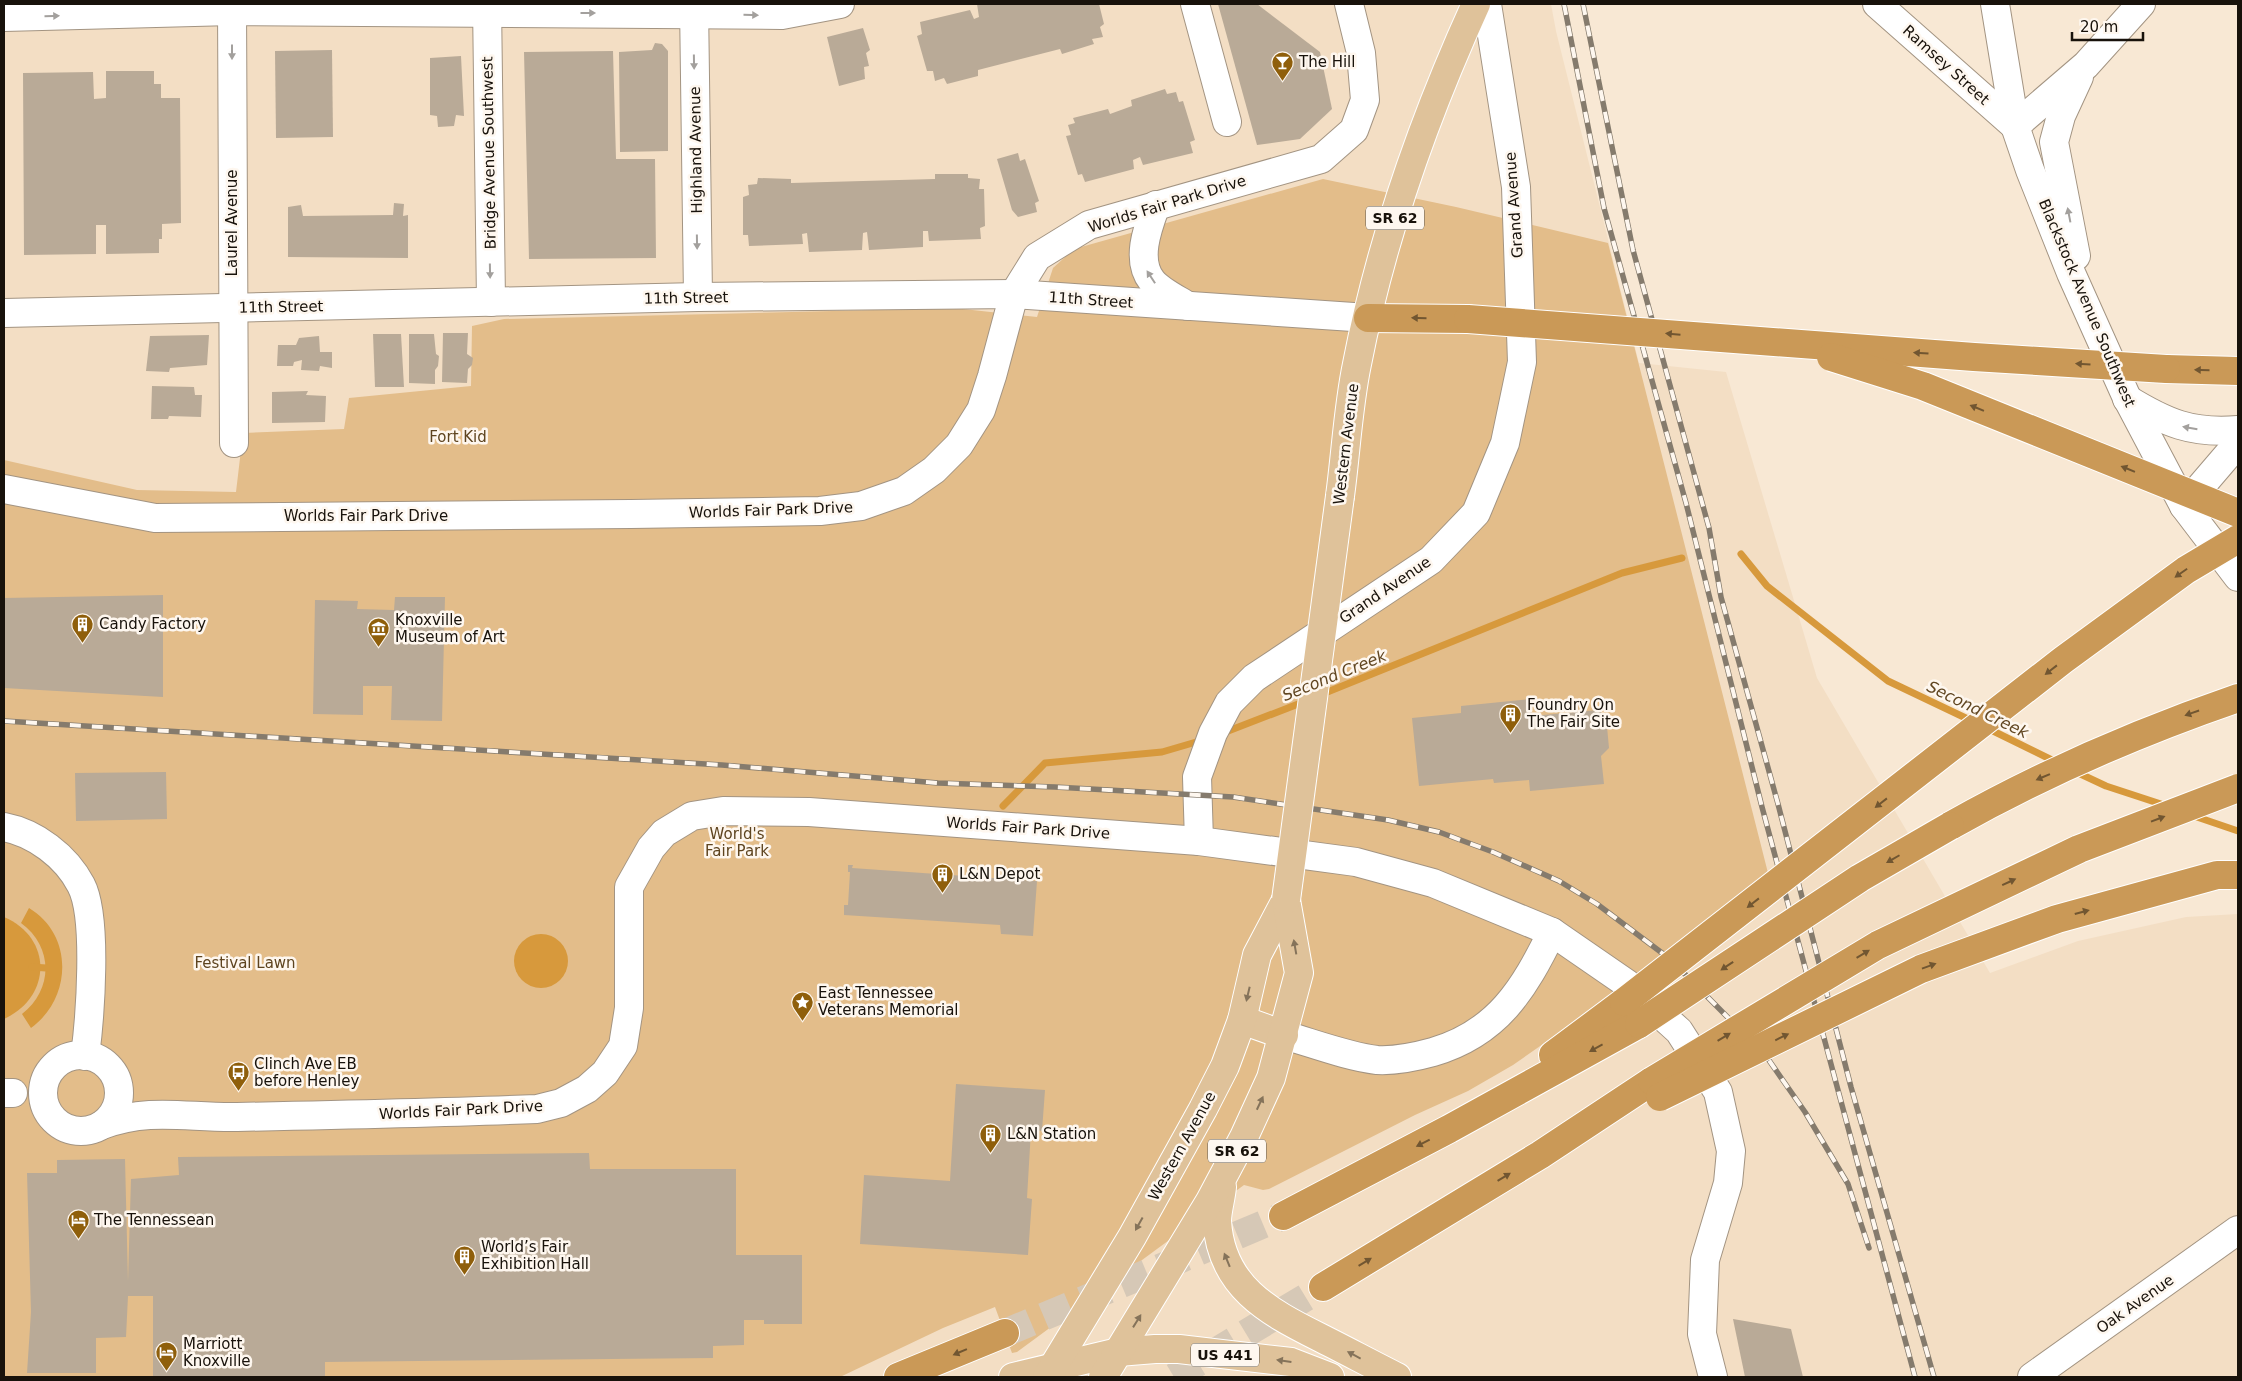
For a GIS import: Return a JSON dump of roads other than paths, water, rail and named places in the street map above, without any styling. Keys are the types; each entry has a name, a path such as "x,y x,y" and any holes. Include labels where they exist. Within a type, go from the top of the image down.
{"highway":[{"path":"1368,318 1468,319 2013,360 2166,369 2238,371"},
{"path":"1721,338 1831,357 1923,386 2238,513"},
{"path":"1632,1013 2063,660 2186,570 2238,539"},
{"path":"1283,1216 1449,1129 1632,1013 1860,878 2014,790 2184,716 2238,698"},
{"path":"1323,1287 1540,1155 1656,1089 1878,945 2079,849 2238,788"},
{"path":"1656,1089 1921,969 2057,919 2217,876 2238,875"},
{"path":"898,1377 1005,1333"}],"main road":[{"name":"Western Avenue","path":"1102,1377 1210,1201 1244,1137 1271,1078 1284,1035 1299,973 1286,900 1356,364 1386,244 1427,120 1476,4"},
{"name":"Western Avenue","path":"1050,1372 1123,1251 1225,1066 1242,1020 1257,955 1286,900"},
{"path":"1242,1020 1284,1035"},
{"path":"1244,1137 1223,1185 1217,1221 1224,1257 1235,1279 1261,1305 1289,1323 1397,1377"},
{"name":"US 441","path":"1013,1377 1050,1372 1118,1352 1178,1349 1291,1362 1330,1377"}],"street":[{"path":"4,17 232,7 694,9 782,15 840,4"},
{"path":"1195,4 1227,122"},
{"name":"Worlds Fair Park Drive","path":"4,490 155,518 820,511 862,506 904,490 934,470 960,445 980,410 992,376 1014,294 1037,257 1089,226 1156,205 1321,159 1354,130 1365,100 1361,53 1350,4"},
{"name":"Grand Avenue","path":"1199,841 1196,777 1207,748 1230,703 1254,678 1431,560 1476,513 1505,443 1522,362 1516,187 1487,4"},
{"name":"Ramsey Street","path":"1877,4 2015,126"},
{"name":"Blackstock Avenue Southwest","path":"1995,4 2015,126 2030,170 2082,298 2127,398 2184,506 2238,577"},
{"path":"2015,126 2086,65 2141,4"},
{"name":"Laurel Avenue","path":"232,7 234,443"},
{"name":"Bridge Avenue Southwest","path":"487,8 490,302"},
{"name":"Highland Avenue","path":"694,9 698,297"},
{"path":"2082,298 2074,237 2054,142 2061,116 2086,65"},
{"path":"1156,205 1145,234 1146,272 1153,283 1188,307"},
{"name":"11th Street","path":"4,313 698,297 1014,294 1368,318"},
{"path":"2127,398 2157,417 2174,424 2220,432 2238,430"},
{"path":"2184,506 2238,443"},
{"name":"Worlds Fair Park Drive","path":"102,1125 135,1115 222,1117 537,1109 561,1103 575,1096 605,1073 623,1046 629,1008 630,887 658,841 668,829 692,816 723,811 809,812 1199,841 1356,862 1451,889 1552,932 1626,982 1679,1032 1718,1092 1730,1150 1728,1183 1705,1260 1702,1334 1713,1377"},
{"path":"4,827 18,830 40,842 66,862 82,886 89,913 91,957 90,1019 85,1056"},
{"path":"1284,1035 1376,1060 1403,1059 1451,1047 1487,1026 1503,1012 1528,977 1552,932"},
{"path":"111,1070 117,1081 119,1094 116,1108 111,1117 102,1125 90,1131 78,1132 66,1129 56,1122 48,1112 44,1101 45,1082 55,1066 65,1059 85,1056 102,1061 111,1070 141,1100 178,1115"},
{"name":"Oak Avenue","path":"2032,1377 2238,1230"}],"waterway":[{"name":"Second Creek","path":"1741,554 1767,586 1888,681 1972,721"},
{"name":"Second Creek","path":"1320,695 1622,573 1682,558"},
{"name":"Second Creek","path":"1223,733 1306,701"},
{"name":"Second Creek","path":"1987,728 2058,763"},
{"name":"Second Creek","path":"1003,806 1045,763 1162,752 1203,740"},
{"name":"Second Creek","path":"2074,771 2106,786 2167,806"},
{"name":"Second Creek","path":"2191,815 2238,831"},
{"path":"32,967 46,968"}],"tunnel":[{"path":"1005,1333 1283,1216"},
{"path":"1174,1377 1323,1287"}],"railway":[{"path":"1564,4 1604,208 1686,503 1762,807 1915,1377"},
{"path":"1583,4 1633,250 1709,528 1721,597 1778,804 1851,1087 1934,1377"},
{"path":"4,721 722,765 938,783 1055,787 1233,797 1388,820 1439,832 1493,852 1559,881 1597,904 1670,959 1766,1056 1805,1112 1848,1184 1869,1248"}],"place":[{"name":"The Hill","path":"1283,81"},
{"name":"Candy Factory","path":"83,643"},
{"name":"Knoxville Museum of Art","path":"379,648"},
{"name":"Foundry On The Fair Site","path":"1511,733"},
{"name":"L&N Depot","path":"943,893"},
{"name":"East Tennessee Veterans Memorial","path":"802,1021"},
{"name":"Clinch Ave EB before Henley","path":"238,1092"},
{"name":"L&N Station","path":"991,1153"},
{"name":"The Tennessean","path":"78,1239"},
{"name":"World’s Fair Exhibition Hall","path":"465,1275"},
{"name":"Marriott Knoxville","path":"167,1372"}],"park label":[{"name":"Fort Kid","path":"458,437"},
{"name":"World's Fair Park","path":"737,842"},
{"name":"Festival Lawn","path":"245,963"}]}
